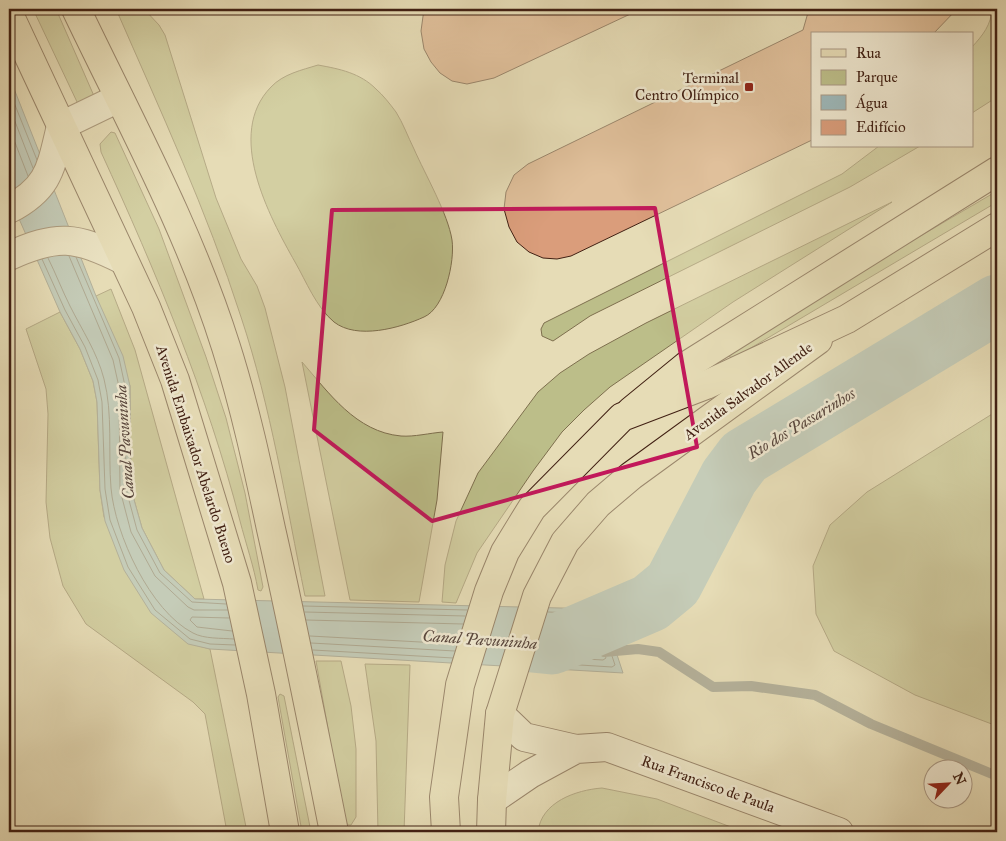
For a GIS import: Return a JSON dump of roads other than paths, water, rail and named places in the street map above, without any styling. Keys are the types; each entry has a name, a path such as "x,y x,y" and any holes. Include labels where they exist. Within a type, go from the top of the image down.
{"main road":[{"path":"76,9 179,221 226,347 248,426 308,700 334,832"},
{"name":"Avenida Embaixador Abelardo Bueno","path":"9,14 146,307 175,380 237,583 261,694 285,832"},
{"path":"446,832 444,798 460,685 489,591 505,552 532,508 622,417 686,366 997,171"},
{"name":"Avenida Salvador Allende","path":"500,714 536,596 564,542 598,504 631,476 847,319 997,227"},
{"path":"622,417 706,385 847,319"},
{"path":"491,832 500,714"}],"street":[{"path":"9,209 31,196 41,187 49,172 61,126 119,98"},
{"path":"9,256 47,241 63,239 99,248 123,260"},
{"name":"Rua Francisco de Paula","path":"500,714 524,737 576,749 607,746 838,832"},
{"name":"Rua Francisco de Paula","path":"492,800 530,774 576,749"}],"water":[{"name":"Canal Pavuninha","path":"9,76 96,296 123,356 130,386 131,489 142,528 164,570 195,599 602,609 623,673 210,649 188,644 151,613 124,570 105,521 100,490 97,402 93,381 80,349 60,312 9,196"}],"waterway":[{"name":"Rio dos Passarinhos","path":"532,643 552,645 650,603 673,584 729,477 744,457 997,304"},
{"path":"604,652 638,649 659,652 713,687 751,686 815,695 871,724 997,776"}],"place":[{"name":"Terminal Centro Olímpico","path":"749,87"}]}
